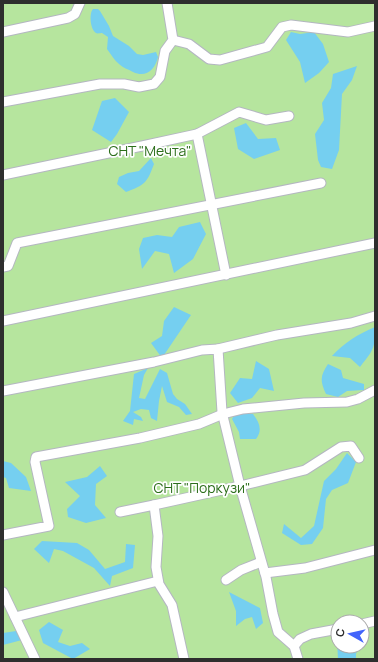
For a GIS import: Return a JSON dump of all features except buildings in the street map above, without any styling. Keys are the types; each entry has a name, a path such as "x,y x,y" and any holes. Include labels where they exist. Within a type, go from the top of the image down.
{"street":[{"path":"3,32 68,18 75,14 80,3"},
{"path":"3,102 100,84 124,84 139,87 154,84 160,77 165,51 172,40 167,3"},
{"path":"172,40 188,44 209,59 220,60 267,47 282,27 292,25 348,32 375,26"},
{"path":"3,175 197,134 239,112 266,120 289,116"},
{"path":"197,134 226,275"},
{"path":"3,267 8,266 17,244 321,183"},
{"path":"3,321 375,243"},
{"path":"3,390 154,362 202,350 218,349 277,335 351,323 375,316"},
{"path":"218,349 222,414 240,486 265,573 273,614 278,632 294,646 298,659"},
{"path":"3,535 48,526 35,462 36,457 147,436 199,424 222,414 243,409 304,403 347,402 358,399 375,390"},
{"path":"120,512 240,486 305,470 341,447 351,446 359,458"},
{"path":"154,504 158,536 156,567 158,581 172,605 184,659"},
{"path":"265,573 305,568 375,550"},
{"path":"226,580 241,570 261,562"},
{"path":"15,617 158,581"},
{"path":"3,592 34,659"},
{"path":"294,646 300,639 311,634 330,630"}],"green space":[{"path":"3,3 375,3 375,659 3,659"}],"water":[{"path":"93,9 98,9 100,11 113,36 129,46 137,54 143,55 156,52 158,57 157,62 149,72 138,74 124,67 114,59 107,49 108,37 102,33 96,33 92,28 91,17"},
{"path":"291,32 300,34 314,32 323,44 329,62 319,73 305,83 300,62 286,40"},
{"path":"357,66 352,80 342,94 339,150 332,169 321,167 318,160 315,134 324,120 322,103 331,88 333,74"},
{"path":"115,98 129,112 111,142 92,130 102,101"},
{"path":"246,123 258,139 276,138 280,150 254,159 238,149 234,128"},
{"path":"151,158 154,164 147,179 141,185 126,192 117,184 119,177 128,173 139,171"},
{"path":"200,222 206,234 193,259 174,273 169,254 155,251 142,269 139,249 143,238 157,235 172,237 179,227"},
{"path":"174,307 191,315 162,358 151,343 162,336 164,321"},
{"path":"375,327 375,340 373,348 360,367 350,358 332,356 352,339"},
{"path":"256,361 269,369 274,391 260,388 252,398 238,403 230,393 240,378 252,379"},
{"path":"328,364 341,370 343,378 364,384 364,390 347,391 338,397 326,394 323,386 322,375"},
{"path":"148,368 144,375 139,398 145,399 160,369 167,373 173,394 177,399 185,404 192,414 186,415 179,407 167,402 162,386 157,421 151,418 149,410 141,409 133,412 141,417 143,421 134,419 133,425 123,421 130,411 134,374"},
{"path":"253,414 257,420 260,429 256,439 240,439 239,432 232,419 234,416"},
{"path":"347,453 356,462 348,483 332,490 326,499 323,528 312,544 301,545 282,533 284,524 301,538 314,526 324,481 336,469"},
{"path":"3,461 11,463 26,477 31,491 9,488 6,478 3,477"},
{"path":"100,466 107,476 96,484 95,505 106,518 86,523 68,517 67,509 80,496 65,482 87,477"},
{"path":"42,541 77,543 89,550 105,569 125,562 126,544 135,545 133,568 112,576 110,586 94,568 63,551 54,549 49,563 34,549"},
{"path":"229,592 260,608 263,623 256,629 252,617 245,619 236,626 236,611"},
{"path":"49,622 63,630 58,642 70,646 82,643 90,649 73,659 43,643 39,630"},
{"path":"16,631 22,640 3,645 3,633"},
{"path":"338,654 356,654 356,659 338,659"}],"park label":[{"name":"СНТ \"Мечта\"","path":"150,150"},
{"name":"СНТ \"Поркузи\"","path":"202,487"}]}
